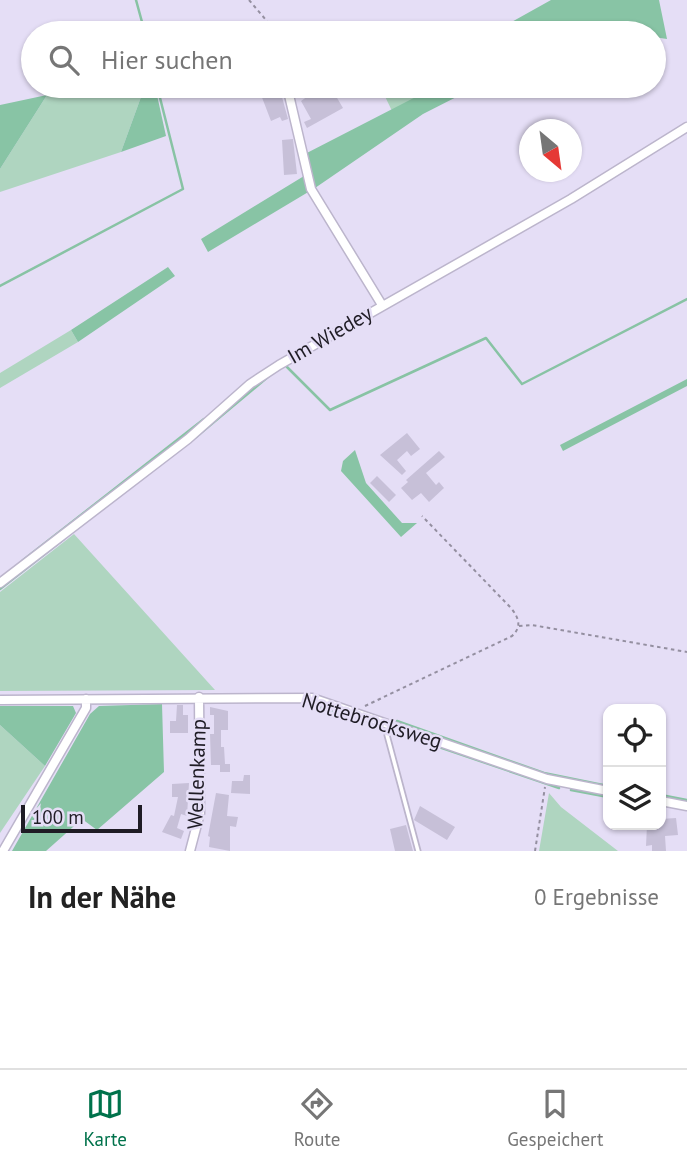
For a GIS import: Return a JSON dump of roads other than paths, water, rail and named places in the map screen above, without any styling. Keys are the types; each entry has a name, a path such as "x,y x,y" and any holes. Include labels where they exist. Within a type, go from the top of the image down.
{"street":[{"path":"290,98 311,189 382,305"},
{"name":"Im Wiedey","path":"0,583 188,439 250,384 382,305 571,199 687,127"},
{"name":"Wellenkamp","path":"190,851 200,813 199,696"},
{"name":"Nottebrocksweg","path":"0,699 299,696 361,714 547,779 603,790"},
{"path":"3,851 86,708 86,699"},
{"path":"666,802 687,806"}],"lane":[{"path":"390,724 387,735 418,851"}],"waterway":[{"path":"136,0 142,21"},
{"path":"0,286 183,189 160,98"},
{"path":"287,367 330,410 486,338 522,384 687,299"},
{"path":"196,437 269,376"},
{"path":"22,561 204,419"},
{"path":"0,589 64,539"},
{"path":"301,702 381,726"},
{"path":"397,721 544,773 603,785"},
{"path":"395,732 559,788"},
{"path":"571,790 603,796"},
{"path":"666,796 687,800"}]}
